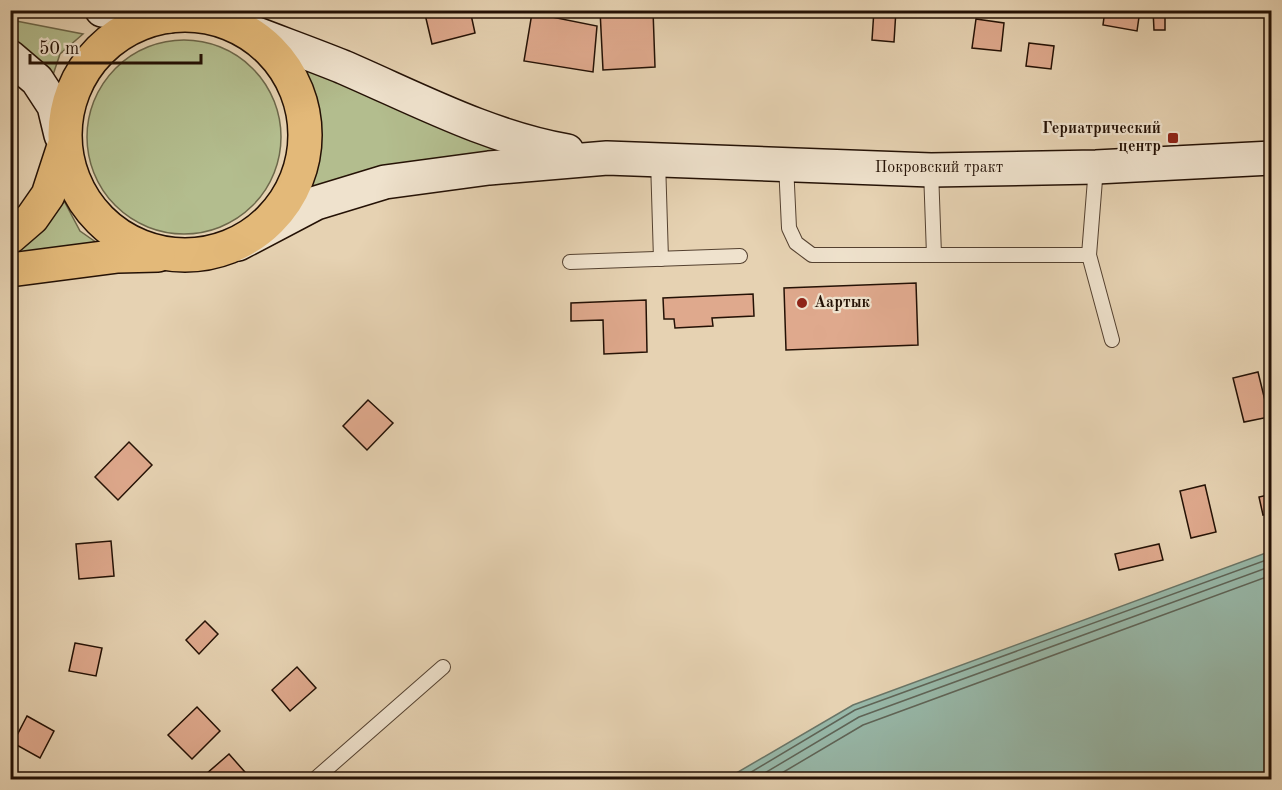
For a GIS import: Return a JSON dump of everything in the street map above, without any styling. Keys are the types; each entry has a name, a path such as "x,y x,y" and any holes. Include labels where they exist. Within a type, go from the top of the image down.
{"main road":[{"path":"102,10 169,16 195,15 231,20 488,131 544,147 607,158"},
{"path":"10,237 32,218 48,195 62,142 68,100 81,72 104,48 134,26 169,16"},
{"path":"231,20 271,49 291,75 303,106 307,139 301,171 287,201 266,226 238,244"},
{"path":"10,57 37,80 54,106 76,191 99,218 132,243 171,255"},
{"path":"10,270 118,256 206,254 238,244 316,203 385,182 489,168 607,158"},
{"name":"Покровский тракт","path":"607,158 931,170 1096,166 1272,158"}],"lane":[{"path":"658,160 661,259"},
{"path":"786,164 789,228 796,243 812,255 1089,255"},
{"path":"1096,166 1089,255 1112,340"},
{"path":"931,170 933,255"},
{"path":"570,262 740,256"},
{"path":"314,780 443,667"}],"green space":[{"path":"11,20 83,34 60,54 52,78 11,54"},
{"path":"174,40 194,40 230,51 253,68 265,83 274,100 281,127 281,147 274,174 265,191 253,206 238,218 221,227 194,234 174,234 138,223 109,199 98,183 91,165 87,147 87,127 98,91 122,62 138,51 156,44"},
{"path":"295,63 519,153 299,209 316,156"},
{"path":"62,197 80,231 110,252 11,267 11,250"}],"water":[{"path":"1271,551 1271,775 1258,780 726,779 853,705"}],"building":[{"path":"424,10 470,10 475,33 432,44"},
{"path":"600,10 653,10 655,67 603,70"},
{"path":"874,10 896,10 894,42 872,40"},
{"path":"1105,10 1140,10 1137,31 1103,25"},
{"path":"1153,10 1165,10 1165,30 1154,30"},
{"path":"532,13 597,26 593,72 524,61"},
{"path":"976,19 1004,23 1001,51 972,48"},
{"path":"1029,43 1054,46 1051,69 1026,66"},
{"path":"10,194 18,208 10,212"},
{"path":"916,283 918,345 786,350 784,288"},
{"path":"753,294 754,316 712,318 713,326 675,328 674,319 664,319 663,298"},
{"path":"646,300 647,352 604,354 603,320 571,321 571,303"},
{"path":"1258,372 1269,417 1244,422 1233,378"},
{"path":"368,400 393,423 367,450 343,426"},
{"path":"129,442 152,465 118,500 95,477"},
{"path":"1205,485 1216,532 1191,538 1180,491"},
{"path":"1272,494 1272,513 1263,515 1259,497"},
{"path":"111,541 114,576 79,579 76,544"},
{"path":"1159,544 1163,560 1119,570 1115,554"},
{"path":"205,621 218,634 199,654 186,640"},
{"path":"75,643 102,648 96,676 69,671"},
{"path":"297,667 316,688 290,711 272,690"},
{"path":"197,707 220,731 192,759 168,735"},
{"path":"27,716 54,731 40,758 13,743"},
{"path":"229,754 252,780 208,780 205,775"}],"place":[{"name":"Гериатрический центр","path":"1173,138"},
{"name":"Аартык","path":"802,303"}]}
